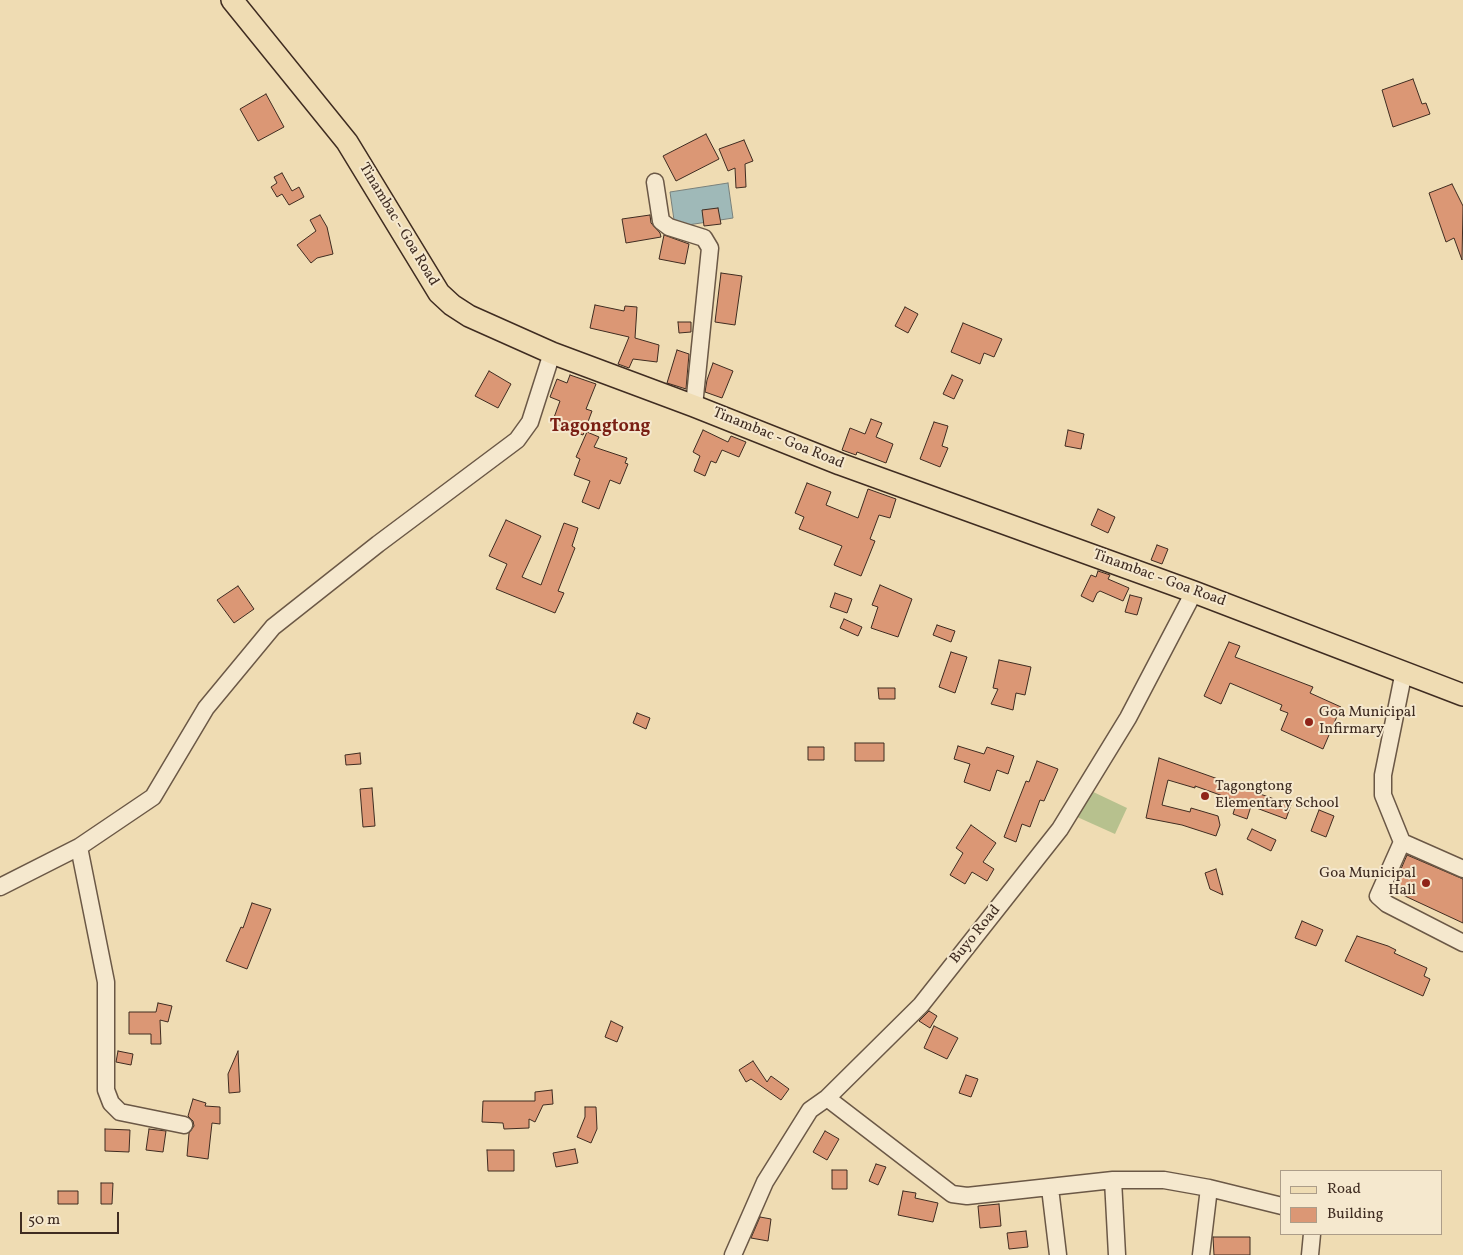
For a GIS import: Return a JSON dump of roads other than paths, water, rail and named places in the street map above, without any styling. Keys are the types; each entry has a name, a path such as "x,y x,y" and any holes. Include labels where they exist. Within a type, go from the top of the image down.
{"main road":[{"name":"Tinambac - Goa Road","path":"232,0 347,142 439,293 452,305 469,316 552,353 694,406 840,464 1194,592 1463,695"}],"street":[{"path":"655,182 660,220 670,227 704,238 710,248 694,406"},
{"path":"0,887 80,847 153,797 206,708 273,628 378,544 518,440 530,422 552,353"},
{"name":"Buyo Road","path":"733,1255 765,1182 810,1110 827,1098 921,1005 1060,829 1128,718 1194,592"},
{"path":"1404,671 1383,775 1383,795 1402,842 1463,868"},
{"path":"1402,842 1378,896 1387,904 1463,943"},
{"path":"80,847 106,982 106,1090 111,1103 120,1112 184,1125"},
{"path":"827,1098 952,1194 967,1196 1113,1180 1164,1180 1209,1188 1280,1206"},
{"path":"1113,1180 1117,1255"},
{"path":"1050,1188 1058,1255"},
{"path":"1201,1255 1209,1188"},
{"path":"1310,1255 1312,1235"}],"water":[{"path":"728,183 733,218 675,227 670,192"}],"place":[{"name":"Goa Municipal Infirmary","path":"1309,722"},
{"name":"Tagongtong Elementary School","path":"1205,796"},
{"name":"Goa Municipal Hall","path":"1426,883"}],"district":[{"name":"Tagongtong","path":"600,428"}]}
